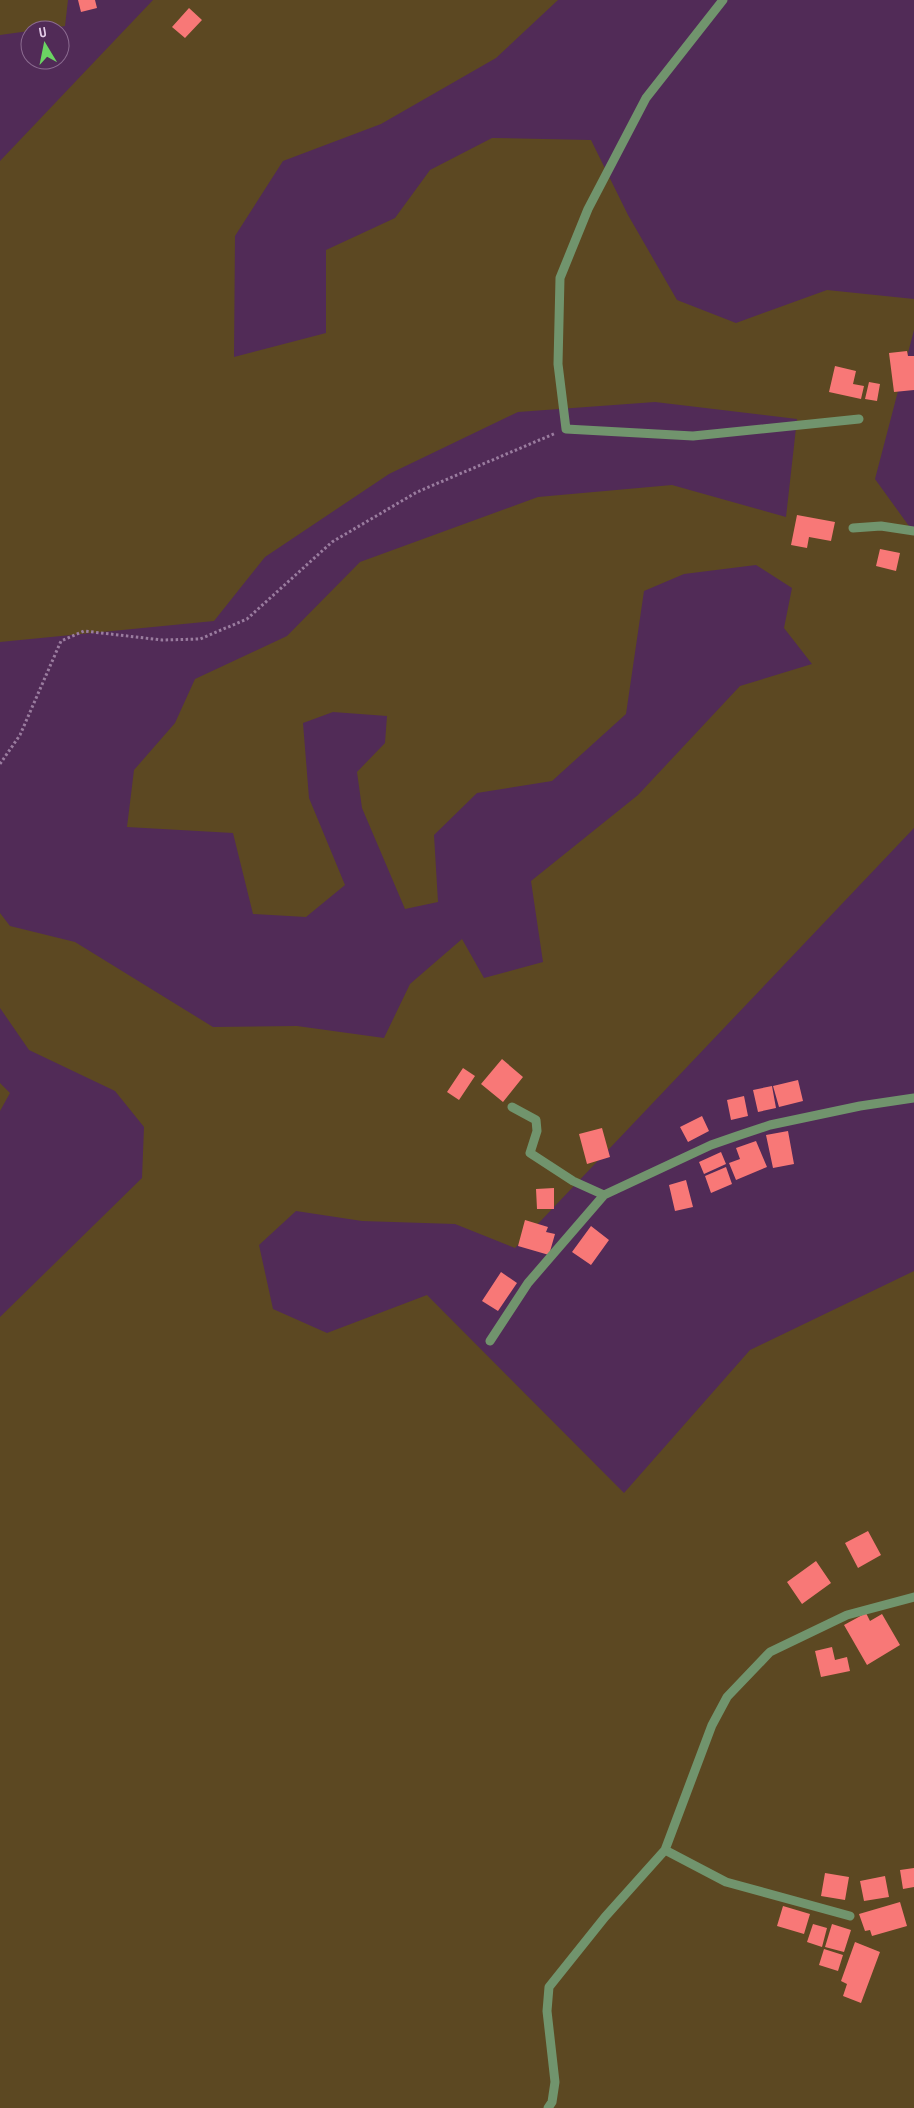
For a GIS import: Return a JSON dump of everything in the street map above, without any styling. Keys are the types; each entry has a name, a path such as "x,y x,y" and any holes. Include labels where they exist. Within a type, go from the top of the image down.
{"street":[{"path":"723,0 646,98 588,210 560,278 558,364 566,429 693,436 859,419"},
{"path":"853,528 881,526 914,531"},
{"path":"490,1341 528,1283 604,1196 711,1145 770,1125 860,1106 914,1098"},
{"path":"512,1107 536,1120 537,1131 530,1153 573,1182 604,1196"},
{"path":"548,2108 552,2102 555,2082 547,2011 549,1986 605,1917 665,1850 712,1725 727,1697 770,1652 847,1615 914,1597"},
{"path":"665,1850 726,1882 850,1916"}],"path":[{"path":"0,764 20,735 60,641 84,631 162,640 200,639 247,619 332,542 417,492 566,429"}],"shaded area":[{"path":"0,0 68,0 66,20 20,20 20,32 0,35"},
{"path":"153,0 558,0 496,58 381,124 283,161 235,236 234,357 326,333 326,250 395,218 430,170 492,138 591,140 628,215 677,300 736,323 827,290 914,299 914,330 875,479 914,533 914,828 515,1248 455,1224 362,1221 296,1211 259,1245 273,1309 327,1333 427,1295 624,1493 750,1350 914,1271 914,2108 0,2108 0,1317 142,1178 144,1127 115,1091 29,1050 0,1008 0,913 10,926 75,942 213,1027 297,1026 384,1038 410,984 462,939 484,978 543,962 531,881 638,795 740,686 812,664 784,628 792,588 756,565 684,574 644,591 626,714 552,781 477,793 434,835 438,902 405,909 362,808 357,772 385,743 387,716 333,712 303,723 309,798 345,885 306,917 253,914 233,833 127,827 134,770 175,723 195,679 287,636 360,562 538,497 672,485 786,517 797,419 655,402 518,412 389,474 265,557 214,621 0,642 0,161"},
{"path":"0,1083 10,1093 0,1111"}],"building":[{"path":"78,0 95,0 97,8 81,12"},
{"path":"189,8 202,20 185,38 172,27"},
{"path":"907,351 908,356 914,356 914,390 894,392 889,353"},
{"path":"835,366 856,371 853,384 864,386 861,399 829,392"},
{"path":"869,382 880,384 877,401 865,399"},
{"path":"797,515 835,522 831,541 809,537 807,548 791,545"},
{"path":"880,549 900,553 896,571 876,566"},
{"path":"502,1059 523,1077 503,1102 481,1084"},
{"path":"463,1068 475,1076 459,1100 447,1092"},
{"path":"798,1080 803,1101 779,1107 773,1086"},
{"path":"772,1086 776,1108 758,1112 753,1090"},
{"path":"744,1096 748,1116 731,1120 727,1100"},
{"path":"702,1116 709,1131 688,1142 680,1127"},
{"path":"602,1128 610,1157 587,1164 579,1134"},
{"path":"788,1131 794,1164 773,1168 766,1135"},
{"path":"756,1141 767,1167 736,1180 729,1163 740,1159 736,1148"},
{"path":"721,1152 726,1164 704,1174 699,1162"},
{"path":"726,1167 732,1184 711,1193 705,1176"},
{"path":"686,1180 693,1207 675,1211 669,1185"},
{"path":"554,1188 554,1209 537,1209 536,1189"},
{"path":"525,1220 548,1227 546,1232 555,1234 549,1255 518,1246"},
{"path":"591,1226 609,1240 591,1265 572,1252"},
{"path":"501,1272 517,1283 498,1311 482,1301"},
{"path":"868,1531 881,1555 858,1568 845,1543"},
{"path":"816,1561 831,1583 802,1604 787,1582"},
{"path":"866,1613 870,1621 882,1614 900,1645 867,1665 844,1625"},
{"path":"832,1647 835,1660 847,1657 850,1671 821,1677 815,1651"},
{"path":"914,1868 914,1887 903,1889 900,1870"},
{"path":"825,1873 849,1877 845,1900 821,1896"},
{"path":"885,1876 889,1897 864,1901 860,1881"},
{"path":"900,1902 907,1926 872,1936 870,1930 865,1931 859,1914"},
{"path":"783,1906 810,1914 804,1934 777,1926"},
{"path":"813,1924 827,1928 822,1947 807,1942"},
{"path":"832,1924 851,1930 844,1952 825,1947"},
{"path":"855,1942 880,1952 861,2003 843,1996 847,1984 841,1981"},
{"path":"824,1949 843,1955 838,1971 819,1965"}]}
